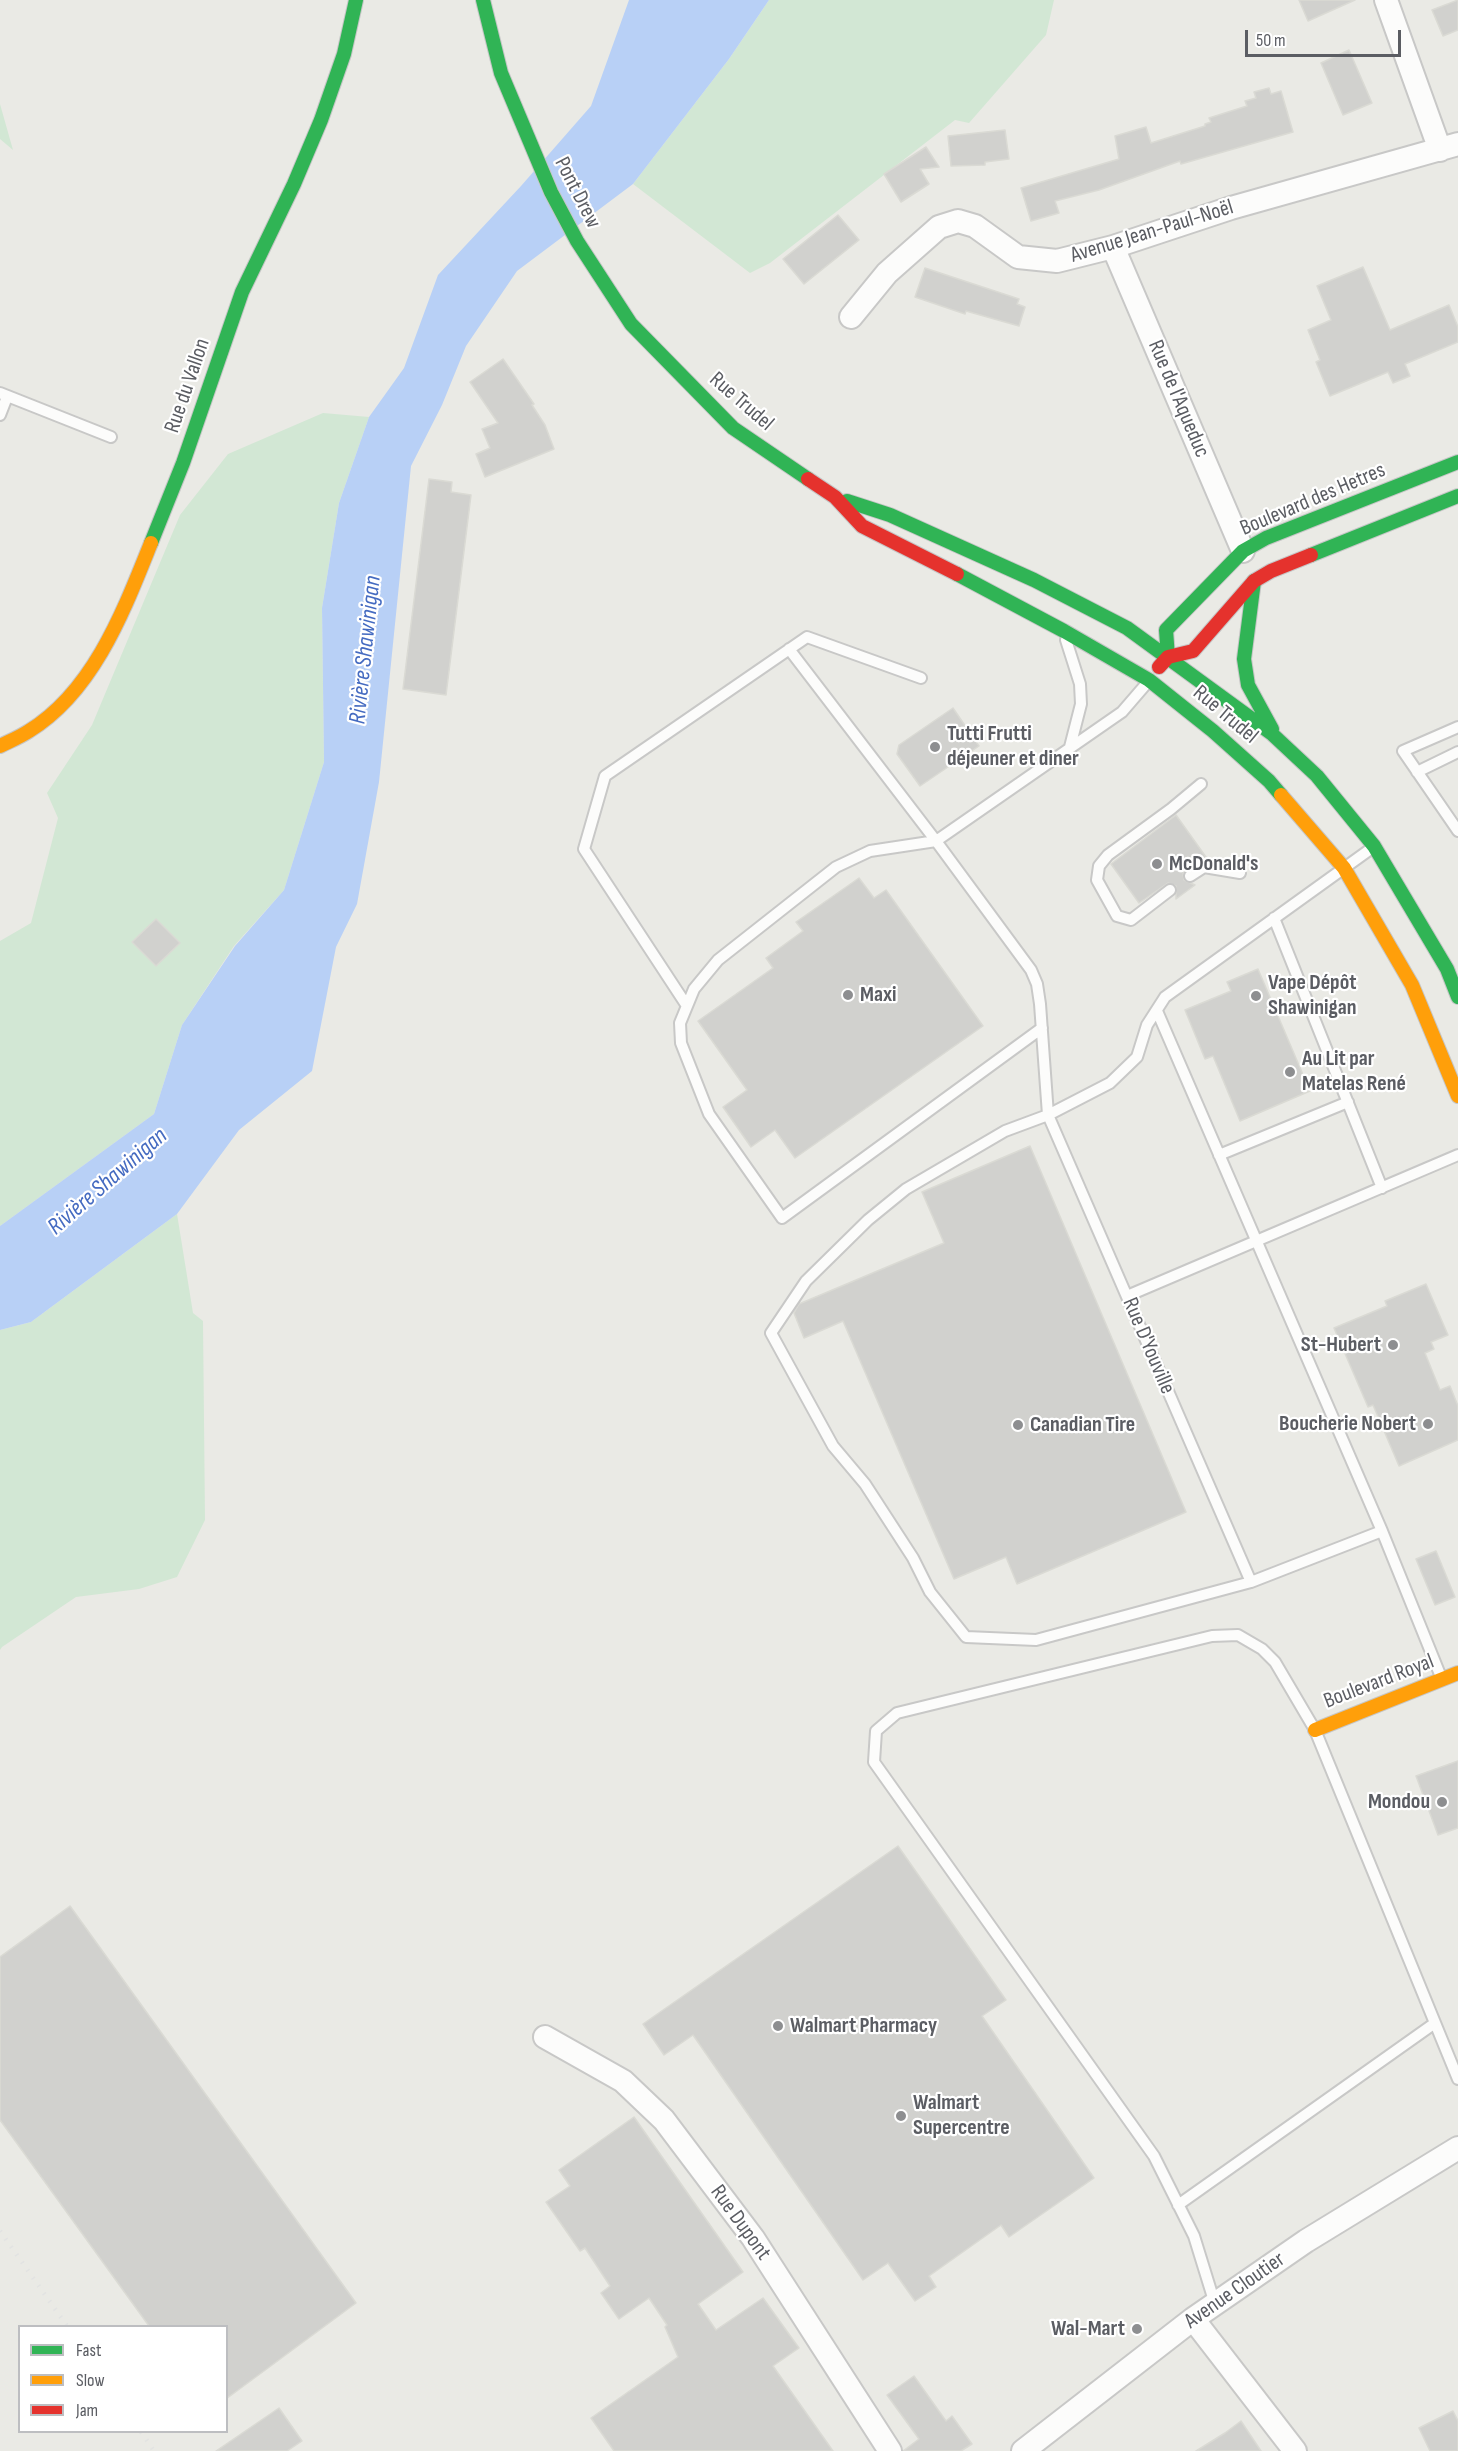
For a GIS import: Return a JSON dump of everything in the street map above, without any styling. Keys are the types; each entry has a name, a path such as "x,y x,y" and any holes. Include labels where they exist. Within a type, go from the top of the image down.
{"main road":[{"name":"Rue du Vallon","path":"0,746 30,731 64,702 96,661 118,622 183,463 242,292 317,131 341,64 356,0"},
{"name":"Pont Drew","path":"483,0 501,73 528,142 577,241 631,324"},
{"name":"Rue Trudel","path":"631,324 733,428 835,497 862,526 1064,631 1149,680 1213,731 1269,781 1344,868 1412,985 1458,1096"},
{"name":"Boulevard des Hetres","path":"1168,657 1166,630 1243,551 1266,538 1458,462"},
{"path":"1149,680 1168,657 1193,651 1254,581 1271,571 1458,496"},
{"name":"Rue Trudel","path":"835,497 890,515 1034,580 1127,628 1275,736 1317,776 1374,846 1446,969 1458,997"},
{"path":"1254,581 1245,663 1248,684 1275,736"},
{"name":"Boulevard Royal","path":"1315,1730 1458,1673"}],"street":[{"path":"1386,0 1449,147"},
{"name":"Avenue Jean-Paul-Noël","path":"851,316 887,273 939,227 957,221 975,226 1018,257 1056,261 1113,247 1231,208 1449,147"},
{"name":"Rue de l'Aqueduc","path":"1113,247 1243,551"},
{"name":"Rue Dupont","path":"545,2037 623,2081 664,2120 753,2238 890,2451"},
{"name":"Avenue Cloutier","path":"1023,2451 1193,2319 1306,2241 1458,2148"},
{"path":"1193,2319 1294,2451"}],"lane":[{"path":"0,415 4,395 111,437"},
{"path":"1064,631 1080,684 1081,704 1071,747"},
{"path":"687,1006 584,849 604,776 807,637 921,678"},
{"name":"Rue D'Youville","path":"789,649 1031,970 1037,984 1048,1115 1251,1582"},
{"path":"1042,1028 782,1218 709,1114 681,1043 680,1023 694,989 718,960 836,867 870,851 936,841 1122,712 1149,680"},
{"path":"1458,727 1403,752 1458,831"},
{"path":"1417,772 1458,753"},
{"path":"1170,890 1131,920 1118,916 1096,880 1099,866 1108,855 1201,784"},
{"path":"1374,846 1165,997 1148,1025 1137,1057 1110,1083 1048,1115 1005,1131 906,1190 868,1220 806,1281 771,1333 833,1446 864,1484 913,1558 930,1592 966,1637 1036,1640 1251,1582 1382,1531"},
{"path":"1190,876 1204,867 1240,873"},
{"path":"1274,918 1383,1188"},
{"path":"1157,1011 1382,1531 1443,1680"},
{"path":"1219,1155 1348,1102"},
{"path":"1127,1296 1458,1155"},
{"path":"1215,2304 1194,2236 1154,2156 874,1762 876,1731 897,1713 1212,1636 1238,1635 1262,1649 1275,1662 1315,1730 1458,2079"},
{"path":"1178,2205 1436,2023"}],"green space":[{"path":"769,0 1054,0 1046,35 969,123 955,120 770,263 750,273 633,184 729,59"},
{"path":"0,104 13,150 0,139"},
{"path":"323,413 369,417 339,503 322,608 324,762 284,890 234,946 182,1025 154,1114 0,1226 0,941 31,923 58,818 47,793 92,725 180,515 228,454"},
{"path":"177,1214 193,1313 203,1321 205,1520 177,1577 139,1589 76,1597 0,1650 0,1330 31,1322"}],"water":[{"name":"Rivière Shawinigan","path":"629,0 769,0 729,59 633,184 517,271 466,346 442,405 411,466 379,782 357,904 336,947 312,1071 239,1130 177,1214 31,1322 0,1330 0,1226 154,1114 182,1025 235,946 284,890 324,762 322,608 339,503 369,417 404,368 438,275 591,106"}],"building":[{"path":"1299,0 1355,0 1308,21"},
{"path":"1458,0 1458,30 1443,36 1432,10"},
{"path":"1349,50 1372,103 1343,115 1321,63"},
{"path":"1269,88 1271,94 1281,91 1293,132 1181,164 1180,161 1099,190 1055,201 1059,213 1031,221 1021,188 1119,159 1115,136 1146,127 1151,143 1205,126 1211,122 1209,118 1247,106 1245,101 1256,98 1254,92"},
{"path":"1005,130 1009,159 985,162 985,165 951,166 948,136"},
{"path":"926,147 939,167 920,169 929,184 901,202 884,174"},
{"path":"838,215 859,240 804,284 783,259"},
{"path":"1363,267 1390,330 1449,305 1458,327 1458,342 1405,364 1410,376 1393,383 1388,372 1330,396 1316,362 1320,360 1308,330 1331,320 1317,286"},
{"path":"925,268 1019,299 1017,304 1025,307 1019,326 966,311 965,314 915,297"},
{"path":"503,359 534,404 532,405 545,425 554,449 485,477 476,454 490,448 482,429 498,423 470,382"},
{"path":"429,479 452,482 451,492 471,495 446,695 403,689"},
{"path":"953,708 979,746 920,786 897,754 899,745"},
{"path":"1176,815 1206,857 1183,873 1184,880 1195,885 1176,899 1176,886 1168,883 1139,903 1111,864"},
{"name":"Maxi","path":"859,878 874,898 886,890 983,1026 795,1158 775,1130 751,1147 723,1107 747,1090 698,1021 773,968 766,958 803,931 796,922"},
{"path":"156,919 180,943 156,966 132,942"},
{"path":"1258,969 1310,1091 1240,1121 1213,1056 1205,1059 1185,1010 1231,991 1227,982"},
{"name":"Canadian Tire","path":"1030,1146 1186,1512 1017,1584 1006,1557 954,1579 843,1321 804,1338 794,1313 799,1304 944,1243 922,1192"},
{"path":"1426,1284 1448,1335 1431,1342 1434,1349 1425,1353 1440,1390 1450,1386 1458,1406 1458,1440 1399,1466 1373,1405 1368,1407 1334,1328 1387,1306 1385,1301"},
{"path":"1436,1551 1455,1597 1435,1605 1416,1559"},
{"name":"Mondou","path":"1458,1761 1458,1828 1438,1835 1416,1776"},
{"name":"Walmart Supercentre","path":"898,1846 1006,2000 982,2016 1094,2178 1009,2237 1001,2225 929,2276 936,2287 915,2301 888,2263 863,2280 693,2035 664,2055 643,2024"},
{"path":"70,1906 356,2303 228,2398 228,2325 148,2325 0,2120 0,1957"},
{"path":"634,2117 743,2272 698,2304 716,2330 763,2298 799,2348 773,2366 833,2451 614,2451 591,2418 678,2357 665,2327 667,2325 649,2298 619,2319 601,2293 610,2286 585,2248 580,2251 546,2202 570,2186 559,2170"},
{"path":"914,2376 946,2421 952,2416 972,2444 961,2451 903,2451 919,2439 887,2395"},
{"path":"279,2408 302,2441 287,2451 216,2451"},
{"path":"1453,2411 1458,2421 1458,2451 1430,2451 1419,2428"},
{"path":"1241,2421 1261,2451 1196,2451 1225,2433"}],"railway":[{"path":"0,2231 66,2325"},
{"path":"142,2433 154,2451"}],"traffic: fast":[{"path":"151,543 183,463 242,292 294,184 321,120 344,54 356,0"},
{"path":"483,0 501,73 551,192 577,241 631,324 733,428 808,479"},
{"path":"1168,657 1166,630 1243,551 1266,538 1458,462"},
{"path":"1311,555 1458,496"},
{"path":"847,501 890,515 1034,580 1127,628 1271,733 1317,776 1374,846 1447,969 1458,997"},
{"path":"957,574 1064,631 1149,680 1213,731 1269,781 1281,795"},
{"path":"1254,581 1244,659 1248,685 1272,729"}],"traffic: slow":[{"path":"0,746 26,733 52,714 89,672 118,621 151,543"},
{"path":"1281,795 1344,868 1412,985 1458,1096"},
{"path":"1315,1730 1458,1673"}],"traffic: jam":[{"path":"808,479 835,497 862,526 957,574"},
{"path":"1159,667 1168,657 1193,651 1254,581 1271,571 1311,555"}],"place":[{"name":"Tutti Frutti déjeuner et diner","path":"935,747"},
{"name":"McDonald's","path":"1157,864"},
{"name":"Maxi","path":"848,995"},
{"name":"Vape Dépôt Shawinigan","path":"1256,996"},
{"name":"Au Lit par Matelas René","path":"1290,1072"},
{"name":"St-Hubert","path":"1393,1345"},
{"name":"Boucherie Nobert","path":"1428,1424"},
{"name":"Canadian Tire","path":"1018,1425"},
{"name":"Mondou","path":"1442,1802"},
{"name":"Walmart Pharmacy","path":"778,2026"},
{"name":"Walmart Supercentre","path":"901,2116"},
{"name":"Wal-Mart","path":"1137,2329"}]}
